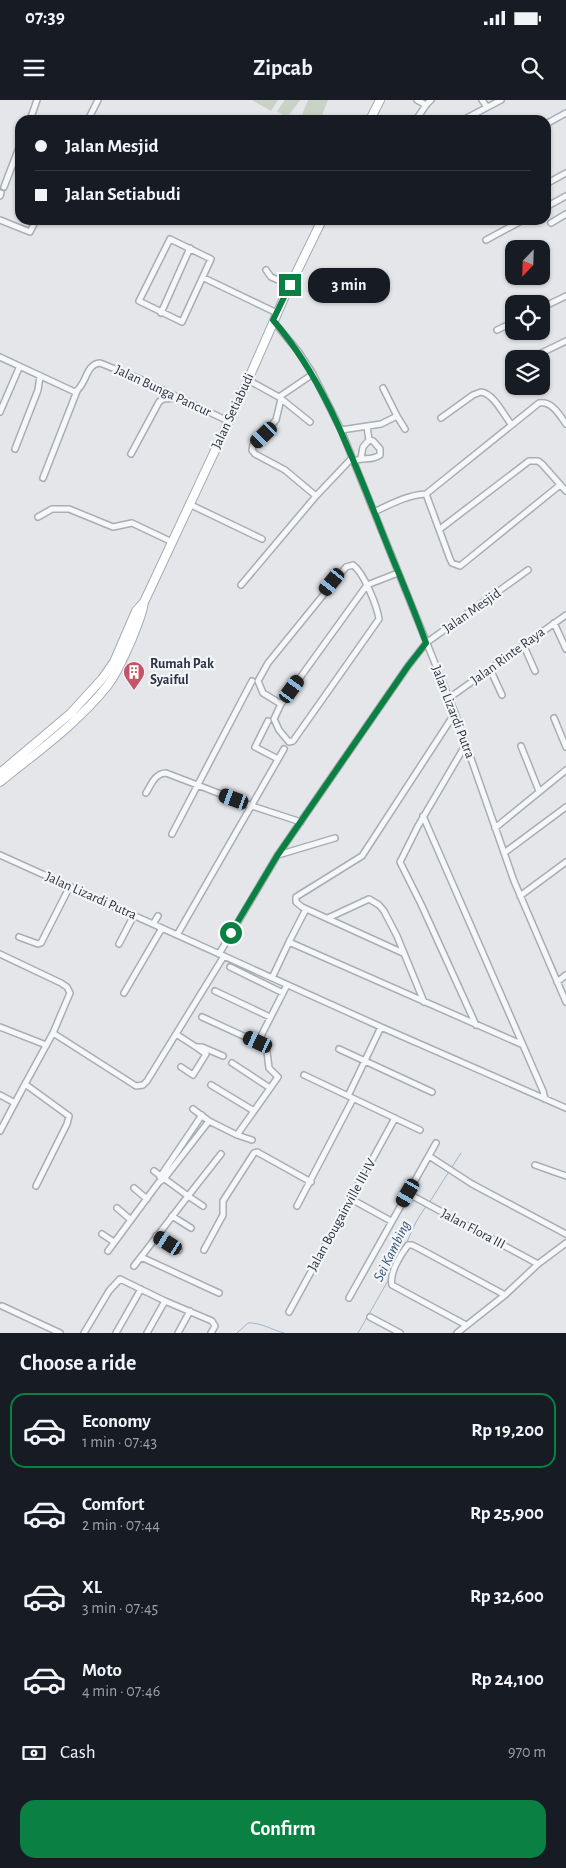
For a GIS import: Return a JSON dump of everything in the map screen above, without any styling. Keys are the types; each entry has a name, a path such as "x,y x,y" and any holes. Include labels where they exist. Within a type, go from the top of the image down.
{"main road":[{"path":"372,115 380,100"},
{"name":"Jalan Setiabudi","path":"0,782 93,703 109,684 119,668 142,614 144,602 248,380 275,317 320,225"},
{"name":"Jalan Setiabudi","path":"0,773 71,713 102,679 114,662 136,611 144,602"}],"street":[{"path":"32,115 37,100"},
{"path":"90,115 98,100"},
{"path":"416,100 426,105"},
{"path":"419,115 431,100"},
{"path":"482,100 487,107"},
{"path":"472,115 501,100"},
{"path":"551,121 566,113"},
{"path":"4,187 15,158"},
{"path":"551,181 566,173"},
{"path":"551,204 566,196"},
{"path":"551,223 566,214"},
{"path":"0,220 30,232 34,225"},
{"path":"486,240 514,225"},
{"path":"169,239 190,248 211,258 204,278 183,322 160,313 142,304 139,300 169,239"},
{"path":"160,313 190,248"},
{"path":"266,270 271,277 290,285"},
{"path":"204,278 275,317"},
{"path":"550,304 566,296"},
{"name":"Jalan Lizardi Putra","path":"275,317 313,374 341,430 455,713 520,896 566,1002"},
{"path":"497,330 505,326"},
{"path":"548,350 566,341"},
{"path":"0,357 69,390 77,391"},
{"name":"Jalan Bunga Pancur","path":"43,478 77,391 90,367 94,364 100,363 181,398 228,422"},
{"path":"0,412 20,368"},
{"path":"313,374 280,398 276,420 253,445 252,450 255,454 285,470 316,496"},
{"path":"15,448 38,390 40,376"},
{"path":"248,380 280,398 310,422"},
{"path":"383,388 406,429"},
{"path":"441,418 473,395 481,392 494,401 511,424"},
{"path":"131,454 159,402 163,399 181,398"},
{"path":"374,512 397,500 417,494 426,494 539,402 543,402 555,409 566,422"},
{"path":"341,430 381,424 397,416"},
{"path":"242,585 316,496 353,460 361,458 375,459 380,455 380,449 377,444 370,440 367,427"},
{"path":"361,458 363,447 370,440"},
{"path":"440,529 529,461 538,461 542,464 566,491"},
{"path":"426,494 452,563 460,566 560,485"},
{"path":"189,504 262,539"},
{"path":"38,517 52,509 69,509 113,527 132,523 172,542"},
{"path":"281,704 263,693 258,681 268,663 346,567 350,565 356,567 367,585 379,619 292,742 289,742 282,735 275,720 281,704 367,585 398,573"},
{"name":"Jalan Mesjid","path":"53,1034 136,1086 140,1086 147,1081 222,955 277,856 408,666 426,643 528,570"},
{"name":"Jalan Rinte Raya","path":"449,698 566,615"},
{"path":"554,623 566,649"},
{"path":"523,644 535,671"},
{"path":"490,669 502,695"},
{"path":"172,834 252,681"},
{"path":"403,953 306,909 296,902 297,896 362,856 455,713"},
{"path":"554,718 566,747"},
{"path":"268,721 255,747 278,759"},
{"path":"466,744 424,816 400,862 422,904 476,1025"},
{"path":"521,746 539,791"},
{"path":"178,935 284,749"},
{"path":"495,828 566,770"},
{"path":"146,793 157,776 162,772 252,806 301,822"},
{"path":"504,854 566,807"},
{"path":"424,816 521,1044 543,1091 544,1098"},
{"path":"277,856 335,838"},
{"name":"Jalan Lizardi Putra","path":"0,855 565,1108"},
{"path":"520,896 566,862"},
{"path":"19,937 38,944 41,943 70,886"},
{"path":"328,918 366,900 372,900 384,911 397,936 425,1002"},
{"path":"272,978 306,909"},
{"path":"119,944 134,915"},
{"path":"153,924 158,916"},
{"path":"124,993 162,928"},
{"path":"289,942 521,1044"},
{"path":"0,954 60,983 70,990 53,1034 0,1131"},
{"path":"230,967 283,993"},
{"path":"557,982 566,975"},
{"path":"258,1042 287,984"},
{"path":"215,991 270,1016"},
{"path":"202,1017 258,1042 266,1048 269,1068 278,1077 237,1135"},
{"path":"0,1026 46,1045"},
{"path":"297,1206 311,1182 351,1097 381,1027"},
{"path":"176,1034 206,1054 193,1075 180,1067"},
{"path":"196,1046 223,1056"},
{"path":"339,1049 432,1092"},
{"path":"232,1063 270,1088"},
{"path":"304,1075 420,1130"},
{"path":"25,1084 69,1116 36,1186"},
{"path":"210,1085 254,1111"},
{"path":"0,1095 15,1102"},
{"path":"193,1109 209,1121 252,1140"},
{"path":"108,1251 161,1179 202,1115"},
{"name":"Jalan Bougainville III-IV","path":"289,1312 395,1118"},
{"path":"161,1179 209,1121"},
{"path":"349,1298 436,1143"},
{"path":"204,1250 223,1215 223,1201 254,1152 311,1182"},
{"path":"134,1266 221,1154"},
{"path":"429,1156 472,1184 566,1234"},
{"path":"535,1165 566,1176"},
{"path":"154,1171 161,1179 203,1206"},
{"path":"134,1188 147,1199"},
{"name":"Jalan Flora III","path":"408,1193 538,1264"},
{"path":"351,1199 391,1221"},
{"path":"117,1208 131,1220"},
{"path":"172,1216 191,1228"},
{"path":"102,1234 114,1242"},
{"path":"156,1236 179,1250"},
{"path":"457,1333 505,1295 538,1264 566,1243"},
{"path":"466,1325 392,1285 392,1277 408,1245 412,1245 505,1295"},
{"path":"141,1257 218,1293"},
{"path":"84,1333 109,1291 118,1280 123,1280 215,1323 211,1333"},
{"path":"116,1333 141,1289"},
{"path":"147,1333 165,1301"},
{"path":"2,1306 60,1333"},
{"path":"178,1333 190,1311"},
{"path":"370,1317 400,1333"}],"green space":[{"path":"252,100 278,100 271,111"},
{"path":"285,100 300,100 289,115 283,115 277,111"},
{"path":"308,100 328,100 322,115 302,115"}],"waterway":[{"name":"Sei Kambing","path":"452,1167 461,1153"},
{"name":"Sei Kambing","path":"429,1203 450,1170"},
{"name":"Sei Kambing","path":"406,1244 426,1206"},
{"name":"Sei Kambing","path":"358,1333 389,1279"},
{"name":"Sei Kambing","path":"237,1333 248,1323 262,1325 284,1333"}],"place":[{"name":"Rumah Pak Syaiful","path":"134,691"}],"route":[{"path":"231,933 277,856 408,666 426,643 333,412 313,374 273,320 290,285"}]}
